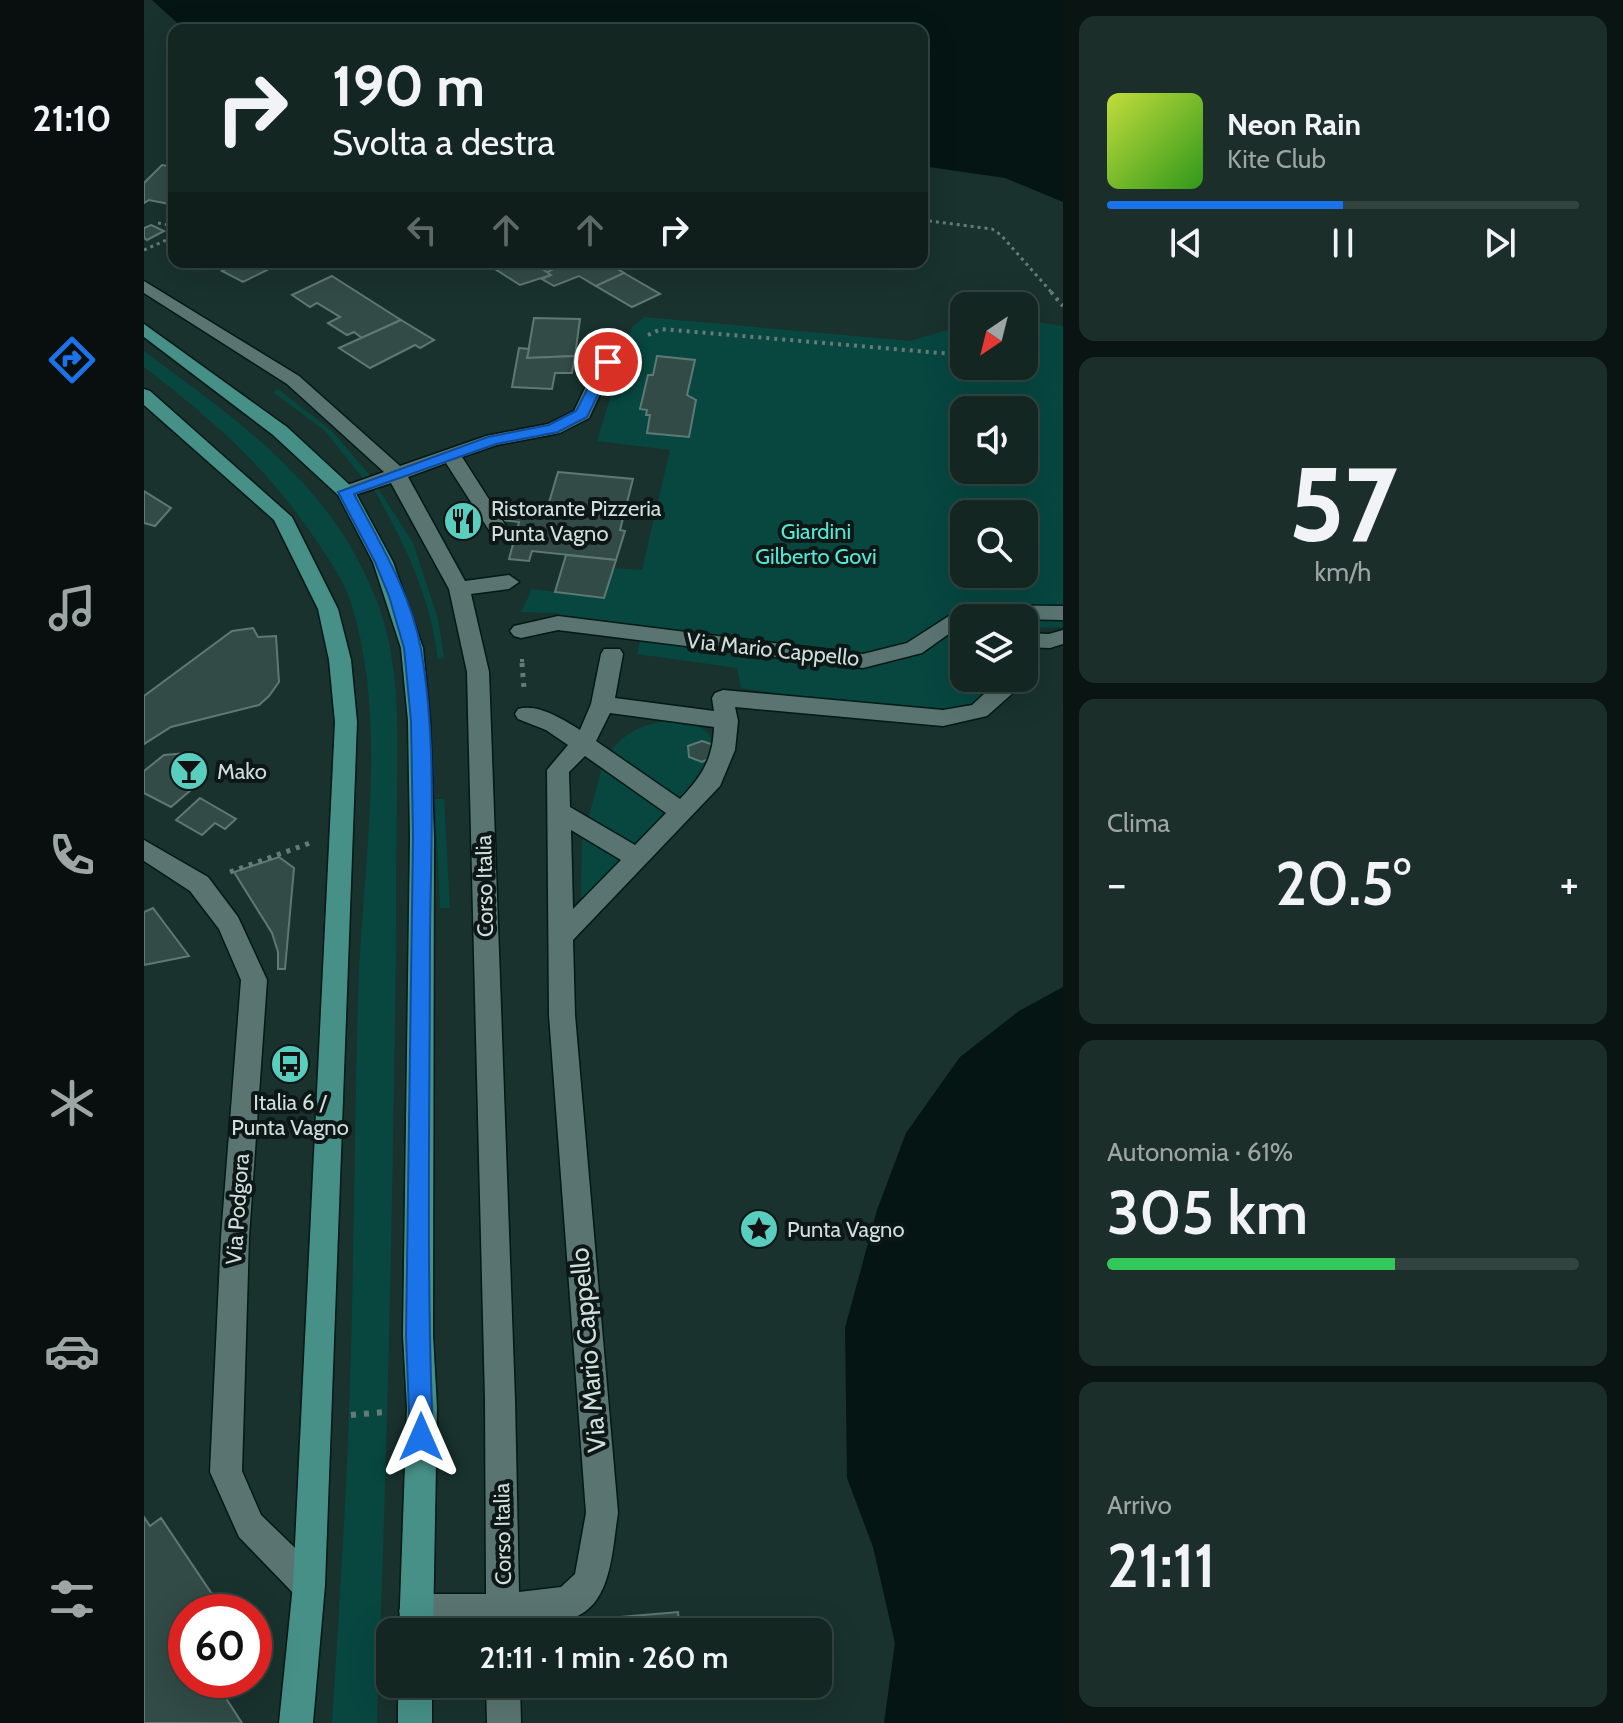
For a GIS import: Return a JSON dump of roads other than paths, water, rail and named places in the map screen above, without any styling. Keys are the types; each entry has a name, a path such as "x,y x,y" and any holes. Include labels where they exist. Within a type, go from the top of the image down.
{"main road":[{"path":"144,329 280,431 346,492 383,562 412,648 419,721 422,838 418,1335 422,1408 416,1618"},
{"path":"144,395 282,517 318,584 328,609 340,660 345,706 341,831 309,1585 296,1723"},
{"path":"415,1698 415,1723"}],"street":[{"name":"Corso Italia","path":"144,286 293,380 396,473 459,589 478,672 500,1400 502,1618"},
{"path":"346,492 493,440 553,429 582,414 618,336"},
{"path":"450,454 501,534"},
{"path":"459,589 509,582"},
{"name":"Via Mario Cappello","path":"521,631 558,623 863,661 914,648 966,612 1063,613"},
{"path":"1038,641 1063,637"},
{"name":"Via Mario Cappello","path":"513,1618 569,1603 590,1582 602,1513 562,1015 558,770 585,746 604,704 612,654"},
{"path":"563,935 712,780 724,757 727,721 723,698 943,718 979,711 1000,692"},
{"path":"604,704 727,721"},
{"path":"526,714 554,724 681,811"},
{"path":"561,813 637,858"},
{"name":"Via Podgora","path":"144,849 199,884 229,924 254,980 234,1251 226,1472 250,1526 309,1585"},
{"path":"503,1698 504,1723"}],"place":[{"name":"Ristorante Pizzeria Punta Vagno","path":"463,521"},
{"name":"Mako","path":"189,771"},
{"name":"Italia 6 / Punta Vagno","path":"290,1064"},
{"name":"Punta Vagno","path":"759,1229"}],"park label":[{"name":"Giardini Gilberto Govi","path":"816,544"}]}
